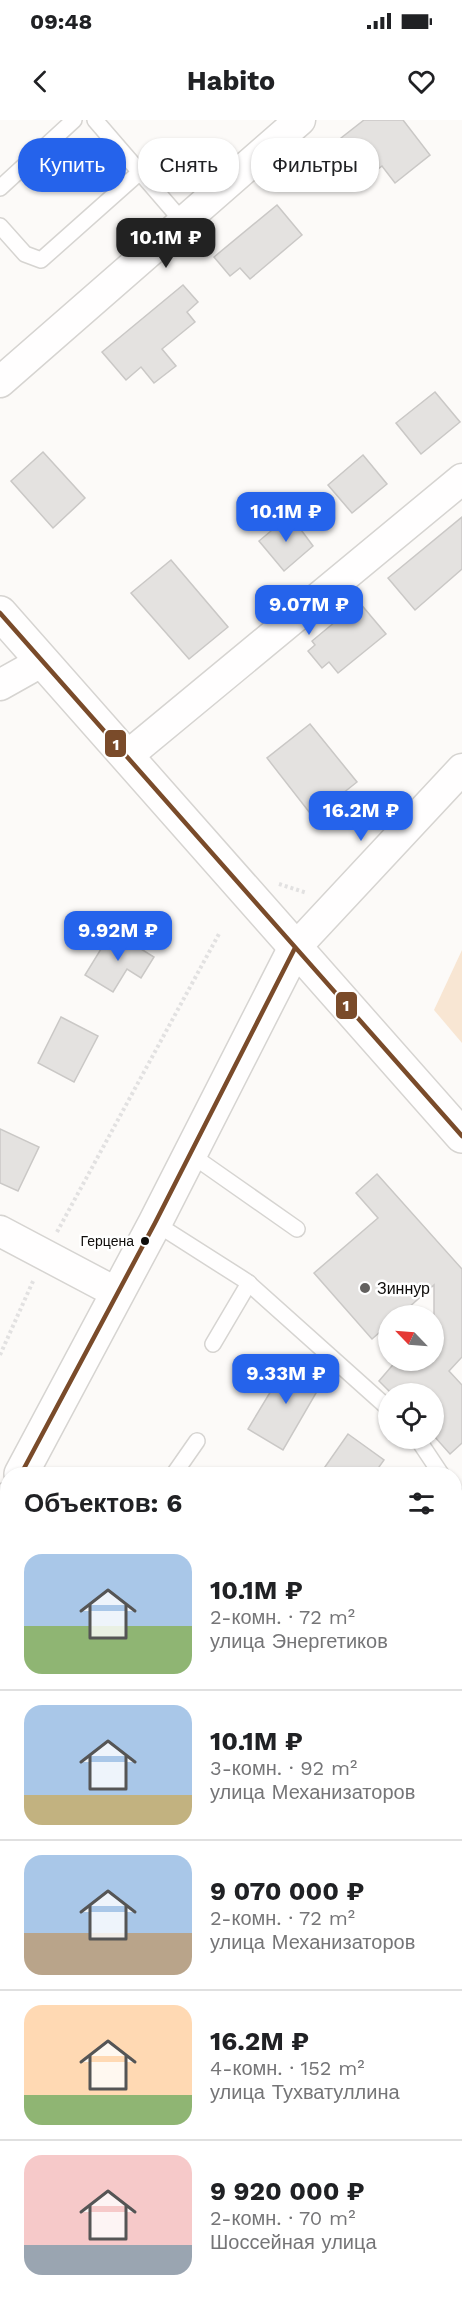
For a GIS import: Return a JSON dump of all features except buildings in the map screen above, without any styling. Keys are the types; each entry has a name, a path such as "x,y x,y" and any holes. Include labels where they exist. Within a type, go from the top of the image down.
{"main road":[{"path":"0,613 462,1136"},
{"path":"25,1467 155,1223 295,948"}],"street":[{"path":"0,382 300,120"},
{"path":"126,757 462,479"},
{"path":"0,685 41,662"},
{"path":"295,948 462,769"},
{"path":"0,1231 117,1293"}],"lane":[{"path":"0,188 74,120"},
{"path":"95,120 138,170"},
{"path":"0,226 25,254 41,260 138,174"},
{"path":"157,192 183,222"},
{"path":"190,1154 297,1229"},
{"path":"155,1223 249,1283 378,1399"},
{"path":"213,1344 249,1283"},
{"path":"179,1467 197,1441"},
{"path":"424,1449 436,1467"}],"path":[{"path":"0,1355 45,1255 220,932"}],"shaded area":[{"path":"462,950 462,1043 434,1010"}],"transit line":[{"name":"1","path":"0,613 462,1136"},
{"name":"1","path":"25,1467 155,1223 295,948"}],"place":[{"name":"Герцена","path":"145,1241"},
{"name":"Зиннур","path":"365,1288"}]}
